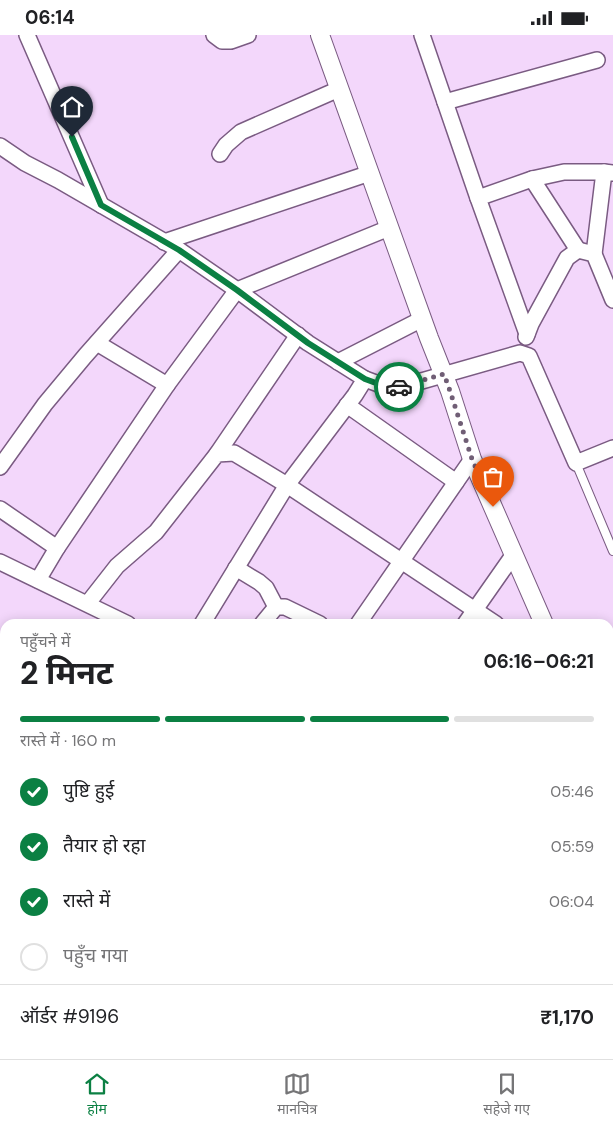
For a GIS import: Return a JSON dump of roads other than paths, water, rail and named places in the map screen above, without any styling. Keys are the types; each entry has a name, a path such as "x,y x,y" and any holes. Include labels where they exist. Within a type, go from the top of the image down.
{"street":[{"path":"27,35 101,205"},
{"path":"214,35 222,41 230,41 248,35"},
{"path":"320,35 422,319 444,374 472,459 542,619"},
{"path":"422,35 527,334"},
{"path":"445,103 597,60"},
{"path":"220,154 226,145 241,132 339,89"},
{"path":"0,146 25,163 179,250 308,343 365,379 384,386 397,388 520,353 528,356 576,463 613,448"},
{"path":"478,198 532,179 564,172 609,172 594,254 613,300"},
{"path":"164,241 370,173"},
{"path":"532,179 578,250 594,254"},
{"path":"38,580 57,548 167,385 237,290 389,228"},
{"path":"0,467 45,404 179,250"},
{"path":"520,353 531,324 567,258 578,250"},
{"path":"338,362 422,319"},
{"path":"88,603 117,566 156,532 216,454 298,335"},
{"path":"97,343 167,385"},
{"path":"205,619 287,485 365,379"},
{"path":"347,405 456,482"},
{"path":"216,454 234,453 287,485 488,619"},
{"path":"361,619 472,459"},
{"path":"0,509 57,548"},
{"path":"468,619 514,554"},
{"path":"0,562 118,619"},
{"path":"236,568 266,588 276,607"},
{"path":"266,619 276,607"},
{"path":"276,607 285,607 310,619"}],"lane":[{"path":"576,463 613,551"}]}
